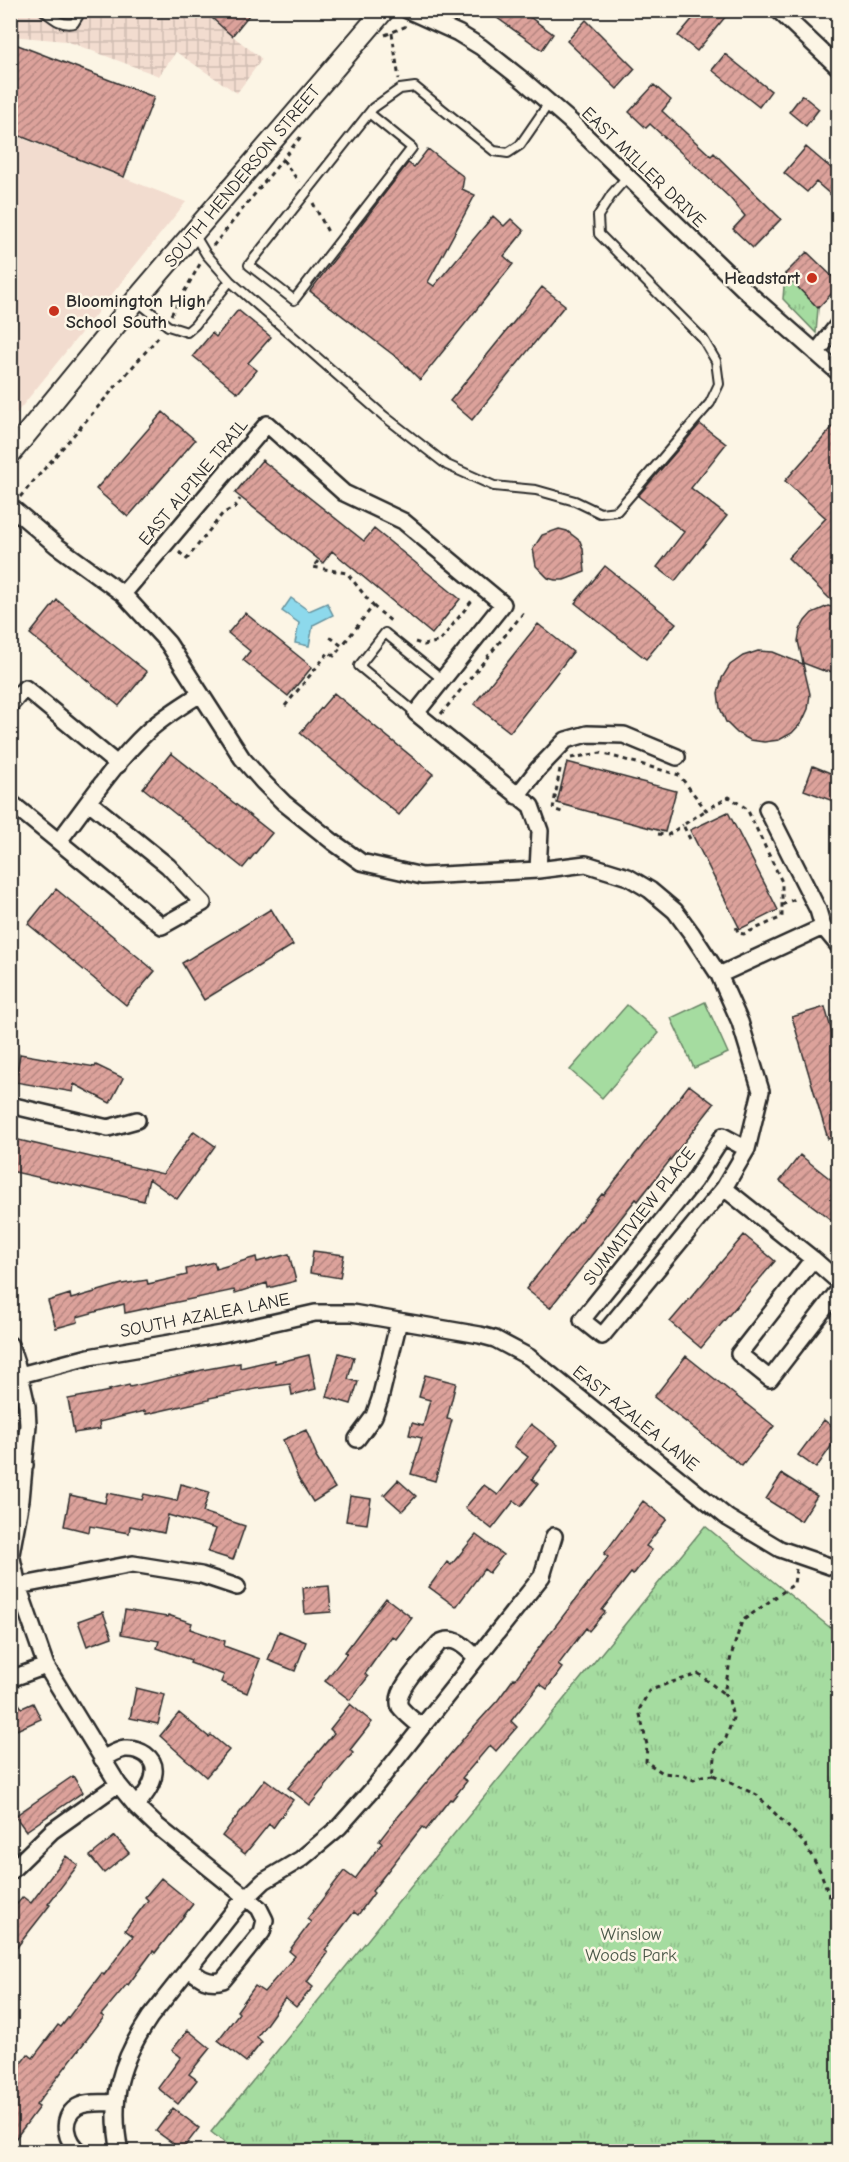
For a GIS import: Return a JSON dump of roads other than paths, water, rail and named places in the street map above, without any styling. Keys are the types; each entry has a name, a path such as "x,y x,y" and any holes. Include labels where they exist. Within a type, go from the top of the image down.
{"street":[{"name":"SOUTH HENDERSON STREET","path":"10,454 136,300 384,10"},
{"name":"EAST MILLER DRIVE","path":"407,10 458,33 481,47 524,81 731,277 838,372"},
{"path":"778,10 838,67"},
{"path":"816,353 838,325"},
{"name":"EAST ALPINE TRAIL","path":"123,594 267,424 344,493 403,521 503,604 416,713"},
{"path":"10,506 57,546 123,594 168,643 242,758 262,782 284,803 361,862 422,876 538,870 586,864 628,877 650,890 675,910 719,975 740,1022 761,1091 747,1149 724,1188 838,1281"},
{"path":"10,705 25,688 118,765"},
{"path":"59,842 118,765 146,733 165,717 200,694"},
{"path":"416,713 531,806 540,831 538,870"},
{"path":"517,796 566,740 587,734 624,735 677,757"},
{"path":"10,802 162,926 203,903 168,866 89,802"},
{"path":"767,809 818,910 823,927 838,945"},
{"path":"719,975 823,927"},
{"path":"10,1105 108,1128 137,1120"},
{"name":"SUMMITVIEW PLACE","path":"724,1188 602,1336 582,1320 694,1182 723,1136 747,1149"},
{"path":"813,1259 739,1354 770,1379 838,1291"},
{"name":"SOUTH AZALEA LANE","path":"20,1375 89,1357 222,1334 315,1313 352,1313 399,1321"},
{"path":"357,1439 375,1416 399,1321"},
{"name":"EAST AZALEA LANE","path":"399,1321 487,1337 529,1357 728,1518 760,1539 797,1557 838,1569"},
{"path":"10,1345 27,1406 18,1467 11,1554 18,1586 46,1666 118,1784 136,1806 246,1898 262,1913 265,1920 265,1926 227,1976 218,1982 205,1981 188,1968"},
{"path":"114,2151 116,2103 122,2069 150,2018 227,1918 246,1898 264,1881 301,1859 339,1827 371,1791 542,1576 554,1536"},
{"path":"18,1586 133,1564 201,1575 237,1587"},
{"path":"422,1727 400,1705 398,1700 402,1689 444,1640 449,1639 460,1643 477,1658"},
{"path":"10,1678 46,1666"},
{"path":"102,1759 126,1749 144,1753 151,1759 155,1769 153,1778 146,1794 136,1806"},
{"path":"10,1872 52,1831 118,1784"},
{"path":"80,2151 73,2147 68,2139 66,2129 71,2114 84,2105 116,2103"}],"lane":[{"path":"43,10 60,24 67,25 74,23 82,10"},
{"path":"369,113 412,148 294,300 249,265 369,113 374,108 400,89 415,87 494,151 508,153 520,145 549,103"},
{"path":"194,233 206,254 230,281 384,416 447,465 494,486 536,490 575,501 600,513 617,511 710,403 719,384 716,361 703,339 598,234 598,216 612,194 627,177"},
{"path":"136,300 168,326 187,332 230,281"},
{"path":"416,713 359,666 386,633 442,678"}],"water":[{"path":"291,598 309,611 327,603 333,615 313,625 309,646 295,643 299,623 282,611"}],"place":[{"name":"Headstart","path":"812,278"},
{"name":"Bloomington High School South","path":"54,311"}],"park label":[{"name":"Winslow Woods Park","path":"631,1944"}]}
